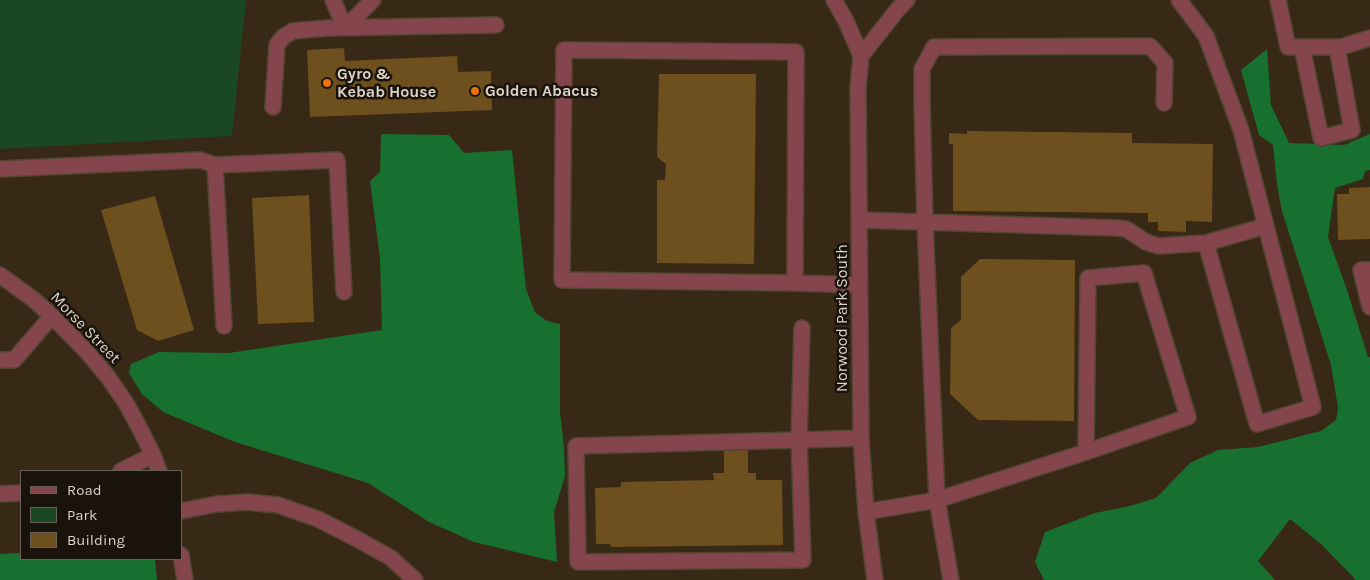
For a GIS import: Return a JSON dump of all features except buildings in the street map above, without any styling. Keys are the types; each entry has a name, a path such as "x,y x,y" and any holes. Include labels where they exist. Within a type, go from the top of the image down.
{"street":[{"path":"333,0 345,28"},
{"path":"345,28 373,0"},
{"name":"Norwood Park South","path":"834,0 846,21 860,56 858,87 861,438 866,512 875,580"},
{"path":"860,56 907,0"},
{"path":"1179,0 1206,36 1241,130 1313,407 1257,424 1206,243"},
{"path":"1278,0 1288,47 1341,47 1370,38"},
{"path":"273,107 277,45 284,36 293,31 345,28 496,26"},
{"path":"951,580 937,500 925,223 922,69 934,47 1150,46 1165,63 1164,103"},
{"path":"1302,47 1320,138 1352,130 1337,47"},
{"path":"795,283 796,52 564,50 562,280 859,285"},
{"path":"0,170 200,160 215,165 337,160 344,292"},
{"path":"215,165 224,326"},
{"path":"859,220 1118,228 1126,229 1146,242 1158,246 1206,243 1266,226"},
{"path":"1370,270 1361,270 1370,307"},
{"path":"866,512 937,500 1086,452 1188,417 1144,273 1088,278 1086,452"},
{"name":"Morse Street","path":"0,275 33,299 52,316 108,377 126,403 153,455 159,470"},
{"path":"0,360 14,360 52,316"},
{"path":"802,328 800,440 803,560 578,562 576,446 800,440 861,438"},
{"path":"123,470 153,455"},
{"path":"0,494 20,493"},
{"path":"182,511 217,504 247,502 278,505 318,519 357,539 391,558 415,580"},
{"path":"182,560 185,580"}],"green space":[{"path":"0,0 246,0 232,136 0,149"},
{"path":"1267,49 1271,105 1289,143 1344,145 1370,134 1370,170 1365,171 1363,179 1335,188 1328,237 1368,357 1370,357 1370,580 1356,580 1321,544 1290,519 1258,561 1275,580 1044,580 1035,562 1045,532 1095,513 1130,506 1156,498 1190,463 1218,450 1258,447 1321,431 1336,420 1338,408 1331,365 1282,211 1273,145 1259,135 1241,70"},
{"path":"381,134 449,135 464,153 512,150 526,289 535,312 547,321 560,324 560,412 565,476 554,512 557,562 474,542 429,522 368,483 235,442 163,412 142,394 129,373 131,364 159,352 229,353 382,330 380,259 370,181 380,172"},
{"path":"20,553 20,560 155,560 157,580 0,580 0,554"}],"place":[{"name":"Gyro & Kebab House","path":"327,83"},
{"name":"Golden Abacus","path":"475,91"}]}
